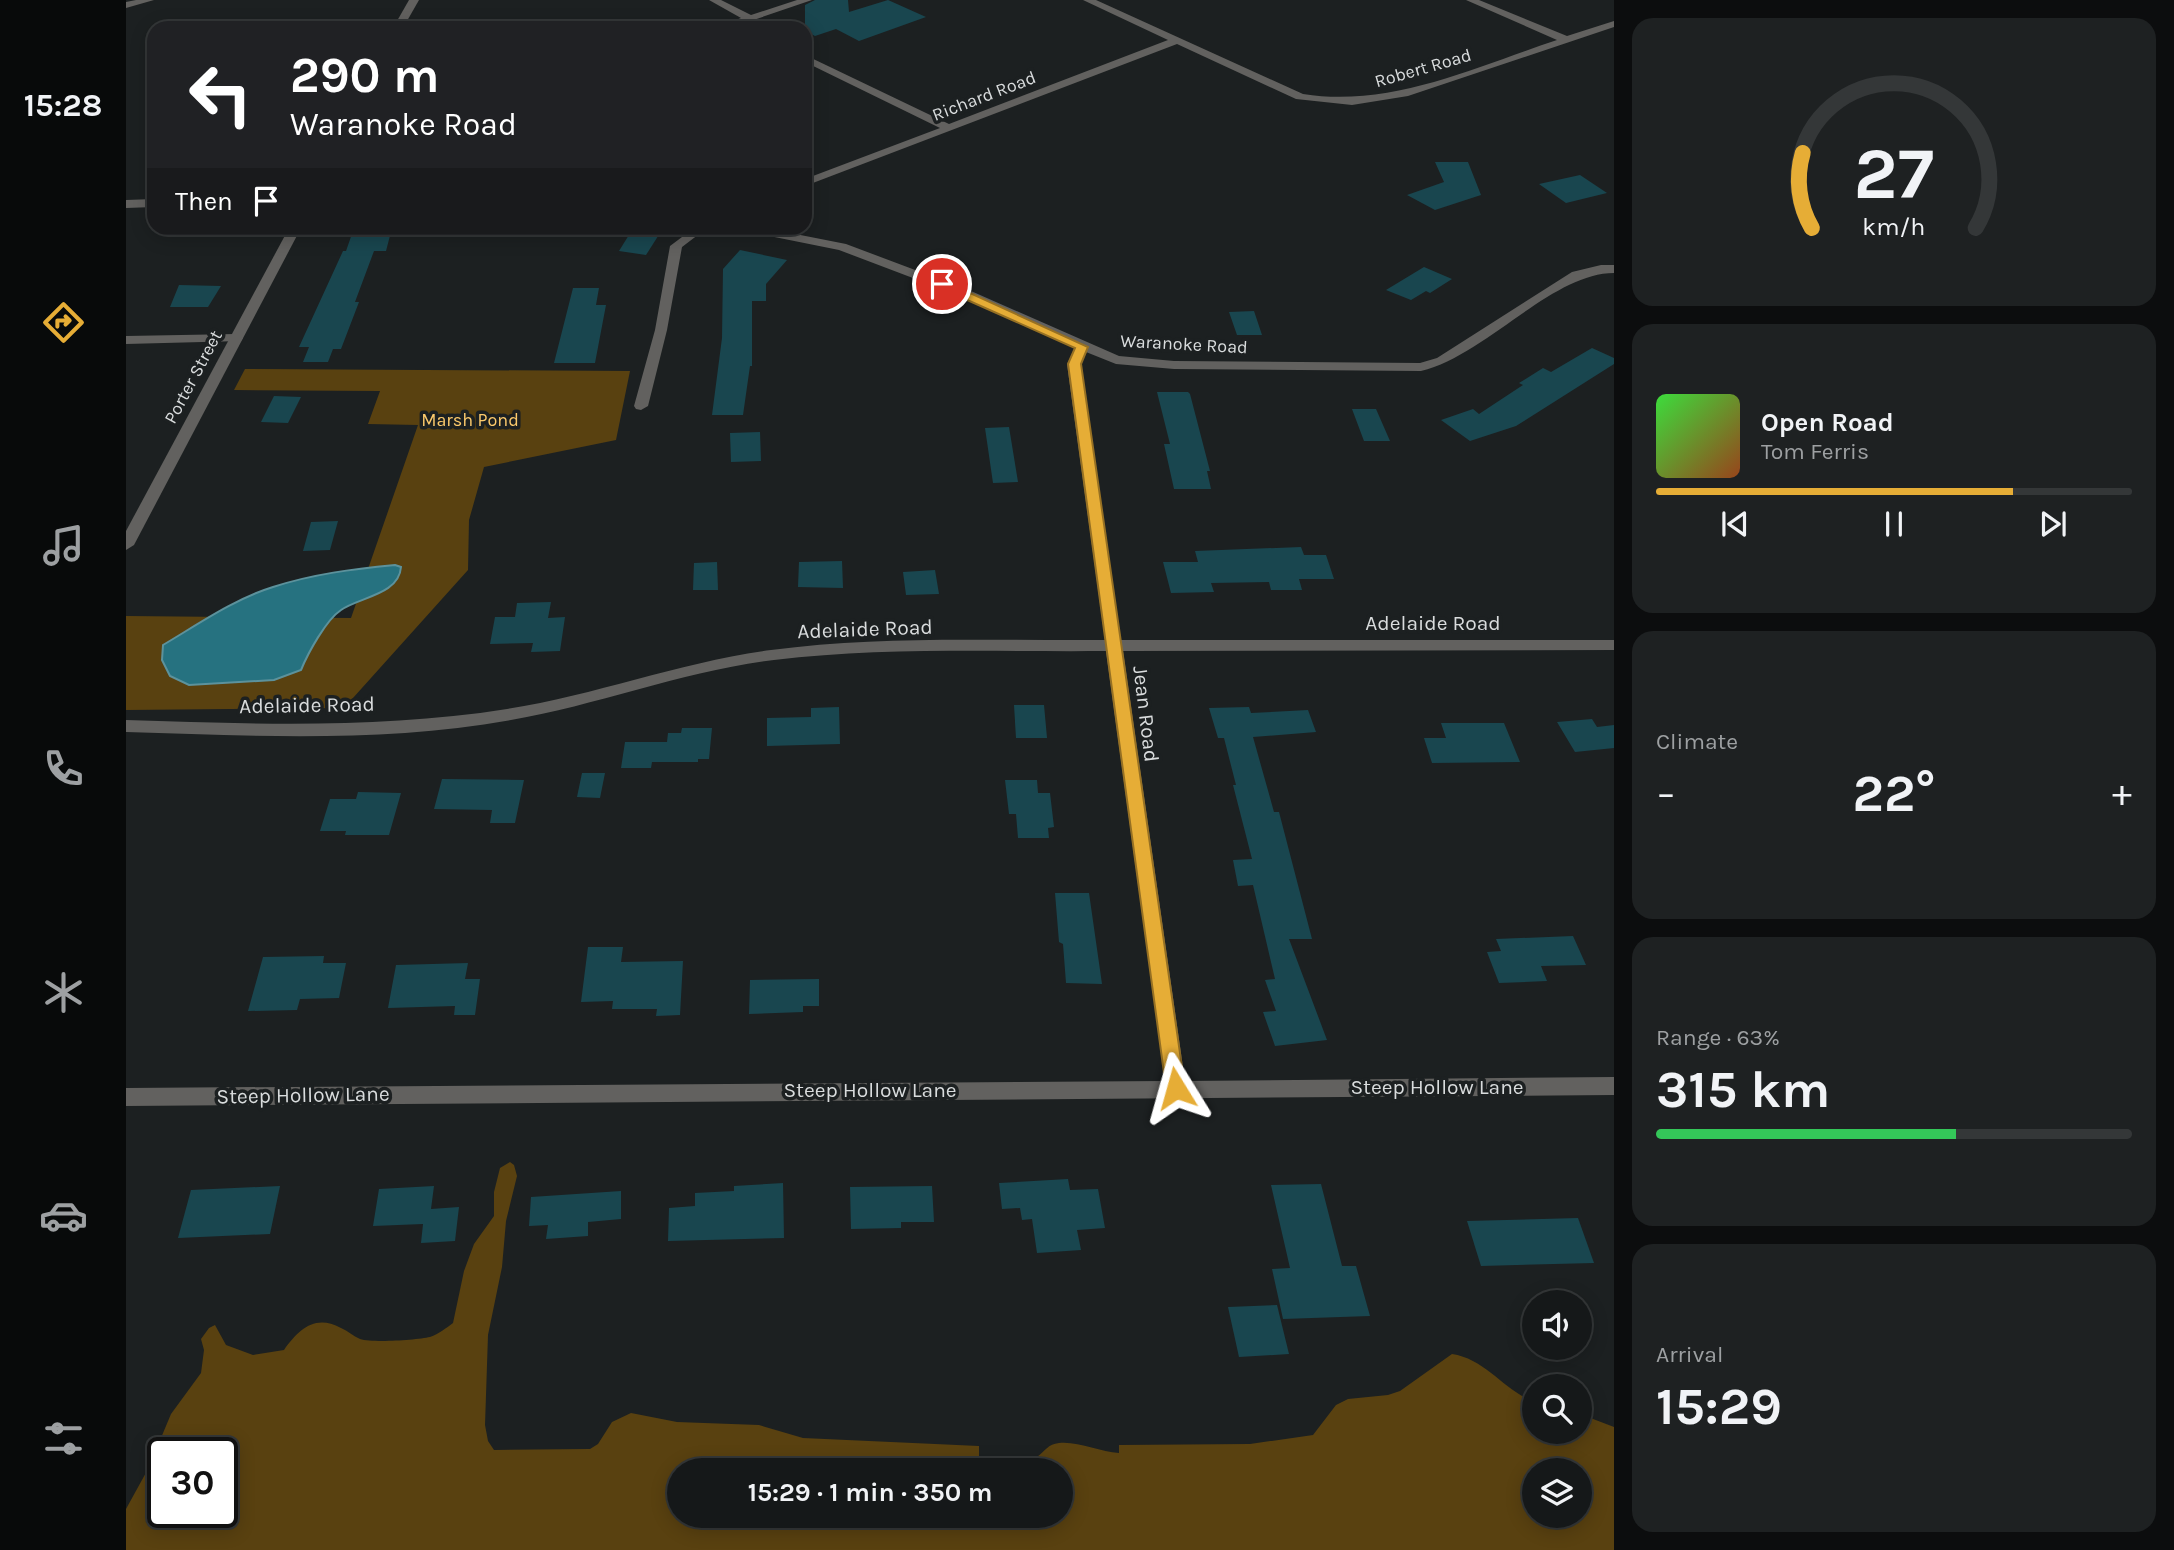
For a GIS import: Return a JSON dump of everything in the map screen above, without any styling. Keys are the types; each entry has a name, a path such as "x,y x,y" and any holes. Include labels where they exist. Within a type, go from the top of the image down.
{"street":[{"path":"126,5 149,0"},
{"path":"402,21 414,0"},
{"path":"714,0 740,21"},
{"path":"748,21 807,0"},
{"name":"Robert Road","path":"1088,0 1300,97 1337,103 1369,101 1404,94 1614,24"},
{"path":"1471,0 1567,40"},
{"name":"Richard Road","path":"812,180 1177,41"},
{"path":"812,61 949,128"},
{"path":"126,204 147,204"},
{"name":"Porter Street","path":"126,545 291,235"},
{"path":"641,406 661,330 676,246 691,235"},
{"name":"Waranoke Road","path":"784,235 842,247 967,293 1116,360 1174,365 1421,367 1442,360 1576,275 1614,269"},
{"path":"126,340 236,338"},
{"name":"Jean Road","path":"1082,347 1074,364 1176,1088"},
{"name":"Adelaide Road","path":"126,726 269,730 397,727 519,713 586,700 685,671 773,655 1114,645 1614,645"},
{"name":"Steep Hollow Lane","path":"126,1097 1614,1086"}],"green space":[{"name":"Marsh Pond","path":"245,369 630,371 616,440 484,467 469,520 468,570 344,708 126,710 126,616 351,618 418,425 368,424 380,391 234,390"},
{"path":"510,1162 514,1165 517,1176 506,1221 502,1267 488,1335 485,1425 488,1441 494,1450 590,1449 598,1444 612,1422 631,1413 677,1422 759,1425 803,1438 979,1446 981,1458 667,1458 667,1528 1073,1528 1073,1458 1036,1458 1049,1446 1059,1443 1074,1444 1119,1453 1119,1445 1250,1444 1313,1435 1336,1405 1348,1399 1388,1395 1400,1391 1452,1354 1475,1362 1522,1396 1522,1444 1592,1444 1592,1419 1614,1427 1614,1550 126,1550 126,1509 147,1471 147,1528 238,1528 238,1437 161,1437 171,1414 201,1373 204,1350 201,1339 209,1328 215,1325 226,1345 253,1355 284,1350 302,1330 315,1323 332,1324 366,1340 430,1337 453,1323 464,1271 474,1244 494,1216 494,1192 500,1168"}],"water":[{"path":"395,565 401,567 393,584 341,610 329,621 301,670 274,680 189,685 170,676 162,660 163,645 216,613 258,592 318,575"}],"building":[{"path":"815,0 848,0 849,12 888,0 926,17 859,41 836,29 815,36 812,34 812,21 805,21 805,5"},
{"path":"1435,162 1468,162 1481,195 1435,210 1407,195 1444,182"},
{"path":"1580,175 1607,193 1566,203 1539,184"},
{"path":"352,235 390,235 386,251 374,251 341,349 333,349 328,362 303,362 309,347 299,347 343,251 346,251"},
{"path":"629,235 659,235 646,255 619,251"},
{"path":"740,250 787,260 766,284 766,301 752,301 752,366 743,415 712,415 722,338 723,269"},
{"path":"1424,267 1452,279 1430,293 1426,291 1411,300 1386,290"},
{"path":"179,285 221,286 208,307 170,307"},
{"path":"573,288 599,288 596,305 606,305 595,363 554,363"},
{"path":"1254,311 1262,335 1237,335 1229,312"},
{"path":"1592,348 1614,358 1614,364 1516,426 1470,441 1441,420 1473,409 1479,414 1523,385 1519,383 1543,368 1551,372"},
{"path":"1157,392 1190,394 1210,471 1207,471 1211,489 1174,489 1164,444 1170,444"},
{"path":"274,396 301,397 288,423 261,422"},
{"path":"1352,409 1376,409 1390,441 1364,441"},
{"path":"1009,427 1018,482 993,483 985,428"},
{"path":"760,432 761,461 731,462 730,433"},
{"path":"338,521 330,550 303,551 311,522"},
{"path":"1301,547 1304,555 1326,555 1334,579 1299,579 1302,590 1271,590 1269,582 1211,583 1214,592 1171,593 1163,562 1198,562 1195,551"},
{"path":"842,561 843,588 798,587 799,562"},
{"path":"717,562 718,590 693,590 694,563"},
{"path":"935,570 939,594 906,595 903,572"},
{"path":"551,602 548,618 565,617 560,651 531,652 533,643 490,644 495,617 515,617 517,603"},
{"path":"1014,705 1044,705 1047,738 1016,738"},
{"path":"839,707 840,744 767,746 767,718 811,717 811,708"},
{"path":"1249,707 1251,713 1308,710 1316,732 1253,737 1274,812 1279,812 1312,939 1289,939 1327,1040 1275,1046 1263,1012 1276,1011 1265,980 1275,979 1253,885 1238,886 1233,860 1252,859 1224,738 1218,738 1209,708"},
{"path":"1592,719 1597,727 1614,725 1614,748 1575,752 1557,722"},
{"path":"1441,723 1504,723 1520,762 1432,763 1424,738 1446,738"},
{"path":"682,728 712,728 709,759 698,759 698,762 652,762 651,768 621,768 625,742 667,742 668,733 681,733"},
{"path":"582,773 605,773 600,798 577,797"},
{"path":"442,779 524,780 515,823 490,823 492,810 434,809"},
{"path":"1005,780 1037,780 1038,793 1050,793 1054,827 1048,828 1049,838 1018,838 1016,814 1009,814"},
{"path":"358,792 401,793 389,835 345,835 346,831 320,831 330,799 356,799"},
{"path":"1055,893 1089,893 1102,984 1066,983"},
{"path":"1573,936 1586,965 1541,966 1547,981 1499,983 1487,952 1501,951 1496,939"},
{"path":"588,947 623,947 621,962 683,961 680,1015 656,1016 657,1009 612,1009 613,1001 581,1002"},
{"path":"324,956 323,963 346,963 339,998 300,999 297,1010 248,1011 263,957"},
{"path":"468,963 465,979 480,979 475,1015 454,1015 455,1006 388,1008 396,965"},
{"path":"819,979 819,1006 803,1006 803,1012 749,1014 750,980"},
{"path":"1068,1179 1070,1190 1098,1189 1105,1228 1077,1230 1081,1250 1037,1253 1032,1219 1022,1220 1020,1208 1002,1209 999,1183"},
{"path":"783,1183 784,1238 668,1241 669,1208 695,1206 695,1193 734,1191 734,1186"},
{"path":"1321,1184 1342,1266 1356,1266 1370,1316 1283,1319 1272,1269 1290,1268 1271,1185"},
{"path":"280,1186 270,1234 178,1238 191,1190"},
{"path":"434,1186 431,1209 459,1207 455,1241 421,1243 423,1224 373,1226 379,1189"},
{"path":"932,1186 934,1222 901,1222 901,1228 851,1229 850,1187"},
{"path":"621,1191 621,1219 588,1222 588,1236 546,1239 548,1225 529,1226 531,1197"},
{"path":"1578,1218 1594,1263 1481,1266 1467,1221"},
{"path":"1277,1305 1289,1354 1239,1357 1228,1307"}],"route":[{"path":"942,284 1082,347 1074,364 1176,1088"}]}
